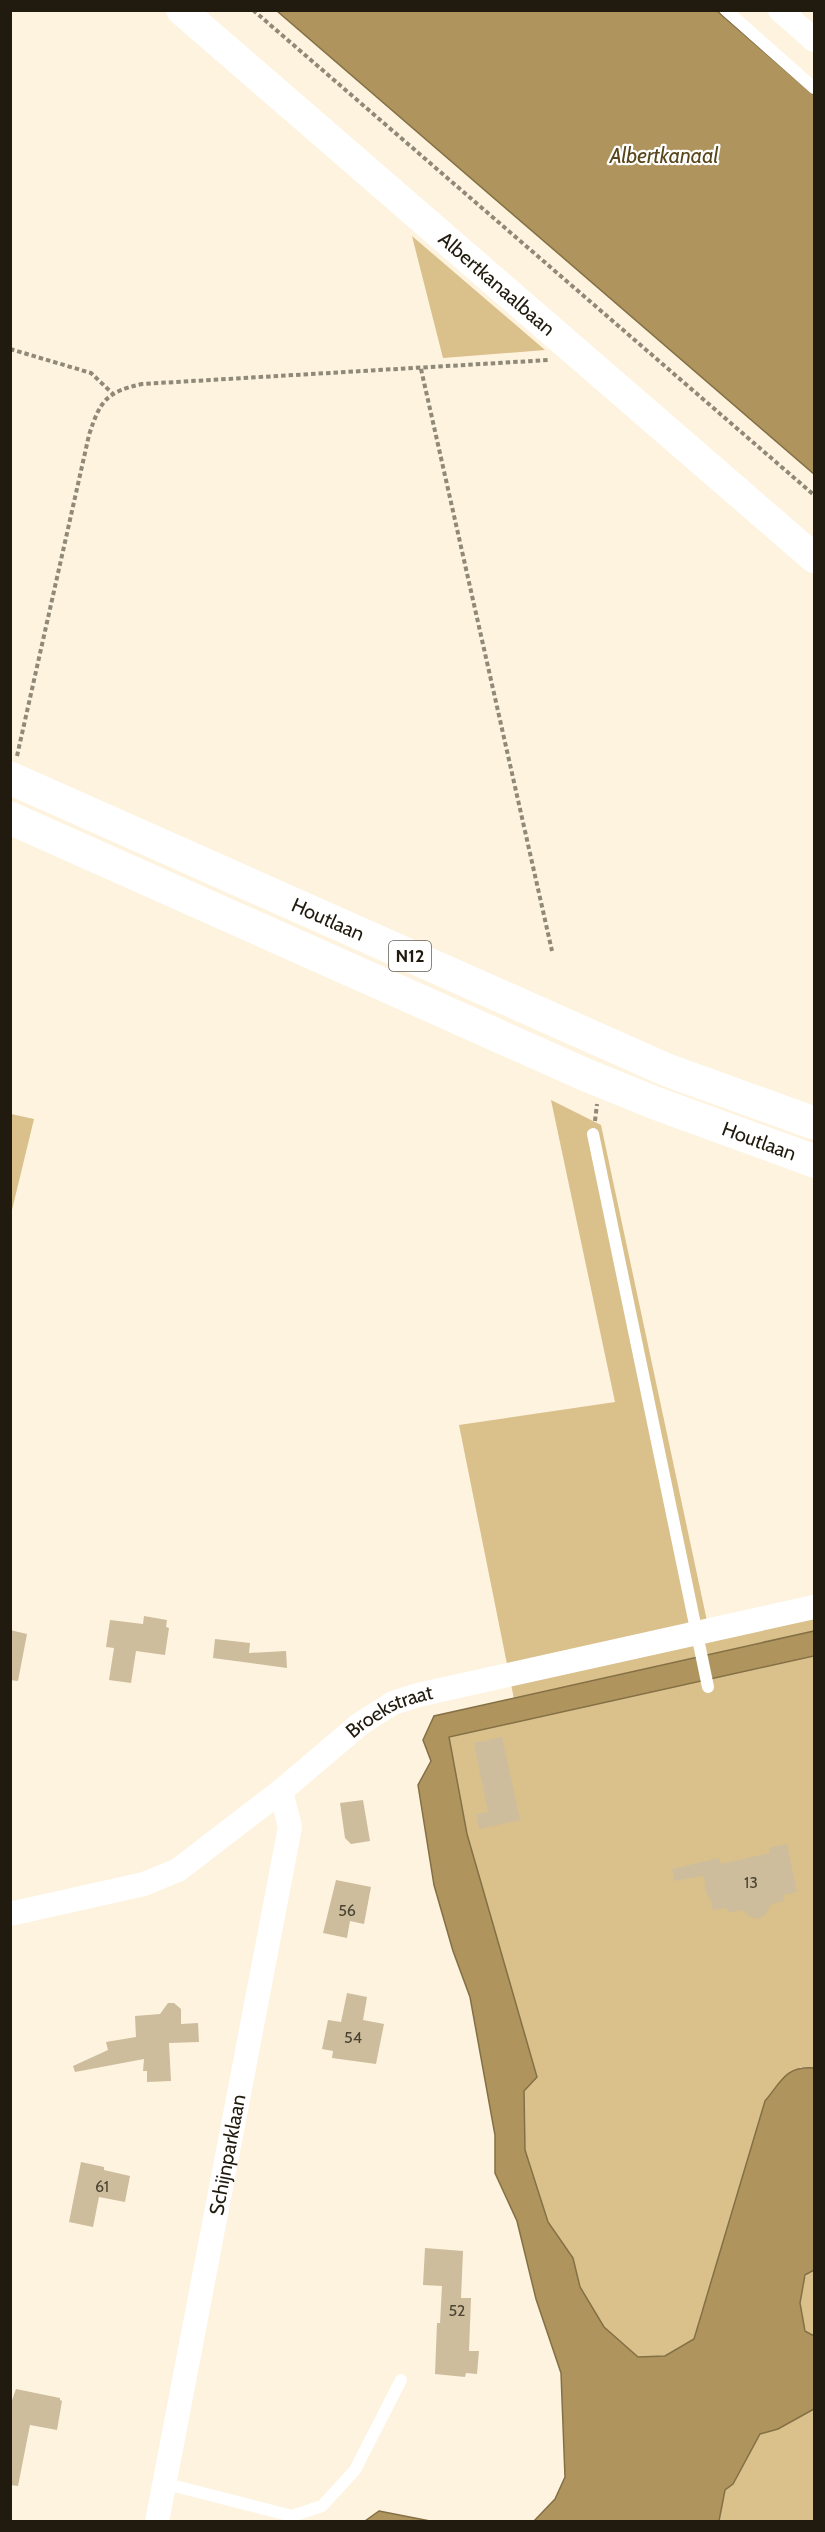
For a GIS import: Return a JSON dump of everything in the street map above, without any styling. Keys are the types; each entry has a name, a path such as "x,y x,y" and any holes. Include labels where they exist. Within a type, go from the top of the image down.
{"main road":[{"name":"Houtlaan","path":"13,769 667,1070 814,1123"},
{"name":"Houtlaan","path":"10,818 585,1075 655,1104 814,1161"}],"street":[{"name":"Albertkanaalbaan","path":"181,10 814,558"},
{"path":"780,10 814,40"},
{"name":"Broekstraat","path":"10,1914 162,1878 178,1870 281,1791 360,1724 393,1703 418,1695 698,1642 814,1607"},
{"name":"Schijnparklaan","path":"157,2522 290,1827 281,1791"}],"lane":[{"path":"726,10 814,88"},
{"path":"593,1134 708,1687"},
{"path":"163,2483 292,2516 322,2506 355,2470 401,2380"}],"path":[{"path":"254,10 814,495"},
{"path":"13,769 23,734 89,435 98,408 112,393 142,384 536,363 551,360 569,346"},
{"path":"10,349 91,373 112,393"},
{"path":"421,369 552,951"}],"shaded area":[{"path":"412,236 545,350 443,358"},
{"path":"551,1100 601,1125 707,1621 814,1597 814,1631 514,1699 459,1425 615,1402"},
{"path":"10,1114 34,1119 11,1214"},
{"path":"814,1656 814,2068 800,2067 701,2313 694,2339 665,2356 638,2357 604,2328 580,2287 573,2258 548,2222 525,2150 524,2091 537,2077 467,1834 449,1737"},
{"path":"814,2270 814,2336 806,2331 800,2307 802,2282"},
{"path":"814,2409 814,2521 719,2522 725,2490 733,2484 760,2434 778,2429"}],"water":[{"name":"Albertkanaal","path":"277,11 717,11 814,95 814,474"},
{"path":"814,1631 814,1656 449,1737 467,1834 537,2077 524,2091 525,2150 548,2222 573,2258 580,2287 604,2327 638,2357 665,2356 694,2339 765,2101 790,2072 814,2068 814,2270 805,2275 800,2303 805,2331 814,2336 814,2409 778,2429 760,2434 733,2484 725,2490 719,2521 534,2521 555,2499 565,2477 561,2373 536,2299 517,2221 495,2173 495,2135 470,1997 453,1951 434,1885 418,1785 431,1761 423,1740 434,1716"},
{"path":"379,2511 430,2521 365,2521"}],"building":[{"path":"144,1616 167,1620 166,1627 169,1628 165,1655 136,1651 131,1683 109,1680 114,1648 106,1647 110,1620 143,1624"},
{"path":"10,1630 27,1634 18,1681 10,1680"},
{"path":"215,1639 250,1643 249,1653 286,1651 287,1668 213,1658"},
{"path":"502,1737 520,1820 479,1829 476,1814 488,1812 474,1743"},
{"path":"363,1800 370,1841 351,1844 345,1838 340,1803"},
{"path":"787,1844 797,1892 783,1895 784,1901 771,1904 767,1913 759,1919 750,1917 742,1910 728,1913 727,1908 713,1910 706,1893 704,1876 674,1881 672,1869 719,1858 721,1864 770,1853 769,1848"},
{"path":"336,1880 371,1887 364,1924 350,1921 347,1938 323,1933"},
{"path":"347,1993 367,1997 363,2020 384,2024 376,2064 332,2058 333,2051 322,2049 328,2020 341,2022"},
{"path":"168,2003 174,2003 181,2009 181,2024 198,2023 199,2042 169,2043 171,2081 147,2082 147,2071 143,2071 144,2059 75,2072 73,2066 108,2050 106,2042 136,2037 135,2016 160,2014"},
{"path":"81,2162 130,2176 125,2202 99,2197 93,2227 69,2222"},
{"path":"425,2248 463,2251 461,2298 471,2298 469,2351 479,2351 477,2374 466,2373 465,2377 435,2374 437,2323 440,2323 442,2286 423,2285"},
{"path":"16,2389 60,2398 62,2401 57,2430 30,2425 18,2486 10,2485 10,2406"}]}
